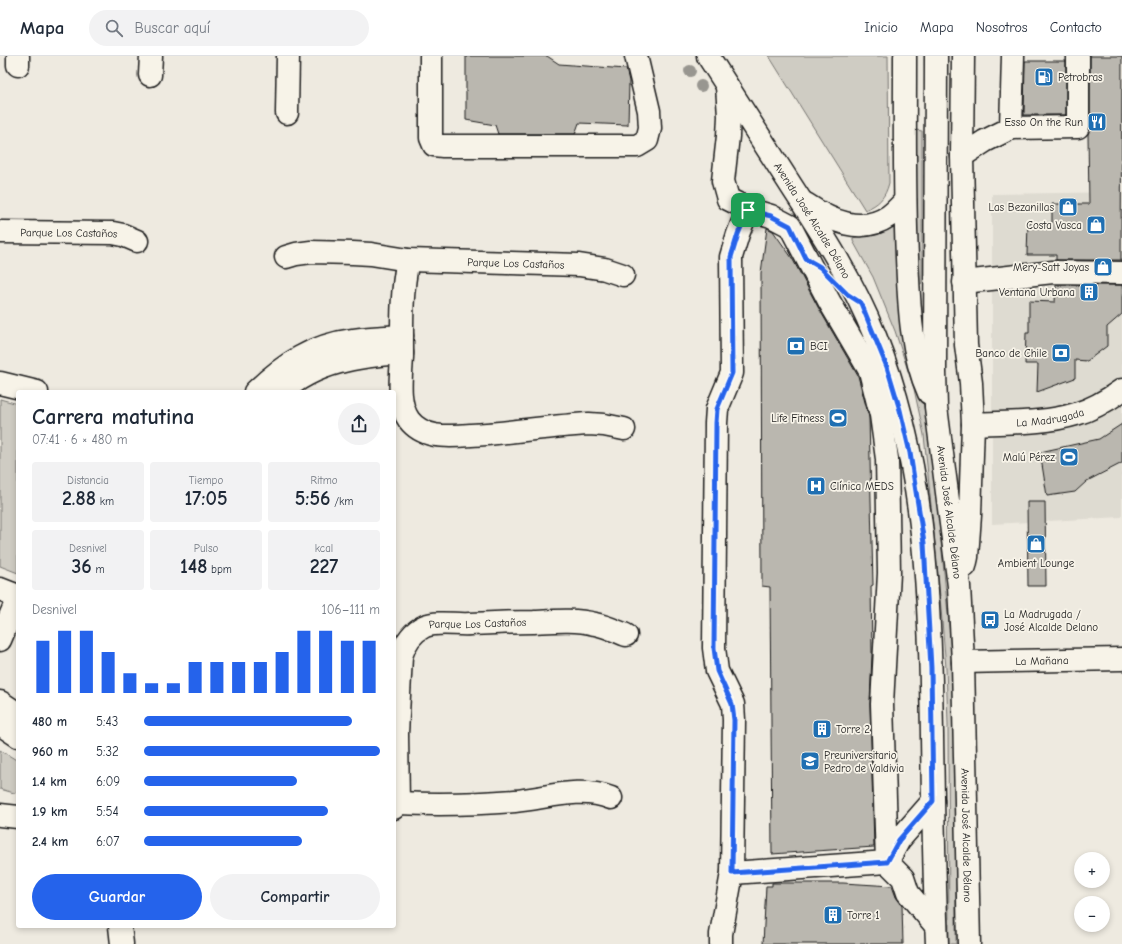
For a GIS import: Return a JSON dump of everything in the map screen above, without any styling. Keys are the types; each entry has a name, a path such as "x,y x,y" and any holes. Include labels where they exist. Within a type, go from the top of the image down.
{"street":[{"path":"288,56 288,113"},
{"path":"431,56 431,138 434,145 637,146 647,140 650,128 649,111 636,56"},
{"name":"Avenida José Alcalde Délano","path":"708,56 839,261 861,303 887,367 898,402 910,453 924,543 931,668 937,935"},
{"path":"905,56 906,201 909,299 915,345 922,377 936,407"},
{"name":"Avenida José Alcalde Délano","path":"936,56 936,407 959,586 963,662 969,944"},
{"path":"959,586 967,557 973,424 971,383 966,345 964,282 962,156 963,56"},
{"path":"1011,128 1013,56"},
{"path":"962,156 985,141 1011,128 1078,127 1078,56"},
{"path":"727,86 729,116 723,181 728,199 748,210 771,216 790,226 829,301 870,371 881,415 887,459 889,572 882,704 887,862 903,878 908,893 937,935"},
{"path":"802,202 829,218 856,226 871,224 881,220 890,215 906,201"},
{"path":"721,944 721,934 732,873 734,720 732,704 717,671 714,648 716,423 717,409 732,373 731,257 738,234 748,210"},
{"name":"Parque Los Castaños","path":"0,232 113,233 123,235 137,241"},
{"name":"Parque Los Castaños","path":"286,256 311,252 371,254 408,260 579,266 605,269 623,275"},
{"path":"806,259 820,267 847,294 861,303"},
{"path":"408,260 403,292 401,377 403,406 409,420 414,426 427,433 446,436 490,434 589,424 624,429"},
{"path":"964,282 1053,272 1122,273"},
{"path":"257,390 284,367 301,356 319,348 353,340 402,345"},
{"path":"285,390 306,375 331,364 352,358 374,355 402,345"},
{"path":"0,383 28,390"},
{"name":"La Madrugada","path":"973,424 1025,421 1076,414 1095,407 1122,390"},
{"path":"0,589 16,596"},
{"path":"0,640 16,602"},
{"name":"Parque Los Castaños","path":"611,798 602,794 584,792 515,801 396,806 396,725 401,656 404,646 410,637 424,627 438,624 576,621 594,624 626,635"},
{"name":"La Mañana","path":"963,662 1122,659"},
{"path":"0,702 16,713"},
{"path":"0,724 16,735"},
{"path":"887,862 899,840 933,801"},
{"path":"0,815 16,817"},
{"path":"732,873 887,862"},
{"path":"120,928 122,944"}],"shaded area":[{"path":"769,56 888,56 889,183 886,193 878,203 865,210"},
{"path":"916,130 922,131 922,282 921,284 917,285 916,283"},
{"path":"1122,192 1122,517 992,524 992,194"},
{"path":"897,222 922,396 933,457 949,625 953,679 956,815 956,944 949,944 948,724 946,668 924,435 914,389 895,331 873,277 853,241 853,238 855,237 881,233"},
{"path":"0,399 16,403 16,572 0,566"},
{"path":"0,750 16,760 16,792 0,789"}],"building":[{"path":"466,56 547,56 559,64 626,69 629,81 628,125 579,123 575,134 498,134 495,125 466,120"},
{"path":"1090,56 1122,56 1121,260 1056,260 1056,255 1027,255 1028,223 1052,223 1052,204 1089,204 1088,134 1090,127"},
{"path":"1025,61 1066,61 1066,115 1024,115"},
{"path":"767,228 773,231 792,258 818,307 858,376 869,417 873,585 871,586 872,654 870,704 874,847 772,854 770,587 762,586 761,273"},
{"path":"1056,285 1122,285 1122,314 1107,327 1107,346 1087,361 1075,360 1075,378 1037,392 1038,364 1025,364 1026,333 1029,333 1029,301 1055,302"},
{"path":"1122,424 1122,463 1087,481 1075,492 1047,496 1040,452 1099,439"},
{"name":"Ambient Lounge","path":"1027,502 1045,502 1046,586 1028,586"},
{"name":"Torre 1","path":"772,883 843,883 892,886 896,897 902,905 903,944 763,944 766,886 772,886"}],"place":[{"name":"Petrobras","path":"1044,77"},
{"name":"Esso On the Run","path":"1097,122"},
{"name":"Las Bezanillas","path":"1068,207"},
{"name":"Costa Vasca","path":"1096,225"},
{"name":"Mery-Satt Joyas","path":"1103,267"},
{"name":"Ventana Urbana","path":"1089,292"},
{"name":"BCI","path":"796,346"},
{"name":"Banco de Chile","path":"1061,353"},
{"name":"Life Fitness","path":"838,418"},
{"name":"Malú Pérez","path":"1069,457"},
{"name":"Clínica MEDS","path":"816,486"},
{"name":"Ambient Lounge","path":"1036,544"},
{"name":"La Madrugada / José Alcalde Delano","path":"990,620"},
{"name":"Torre 2","path":"822,729"},
{"name":"Preuniversitario Pedro de Valdivia","path":"810,761"},
{"name":"Torre 1","path":"833,915"}],"route":[{"path":"748,210 771,216 790,226 806,259 820,267 847,294 861,303 875,334 887,367 900,410 910,453 924,543 931,668 933,801 908,828 899,840 887,862 732,873 734,720 732,704 717,671 714,648 716,423 717,409 728,385 733,364 731,257 738,234 748,210"}]}
